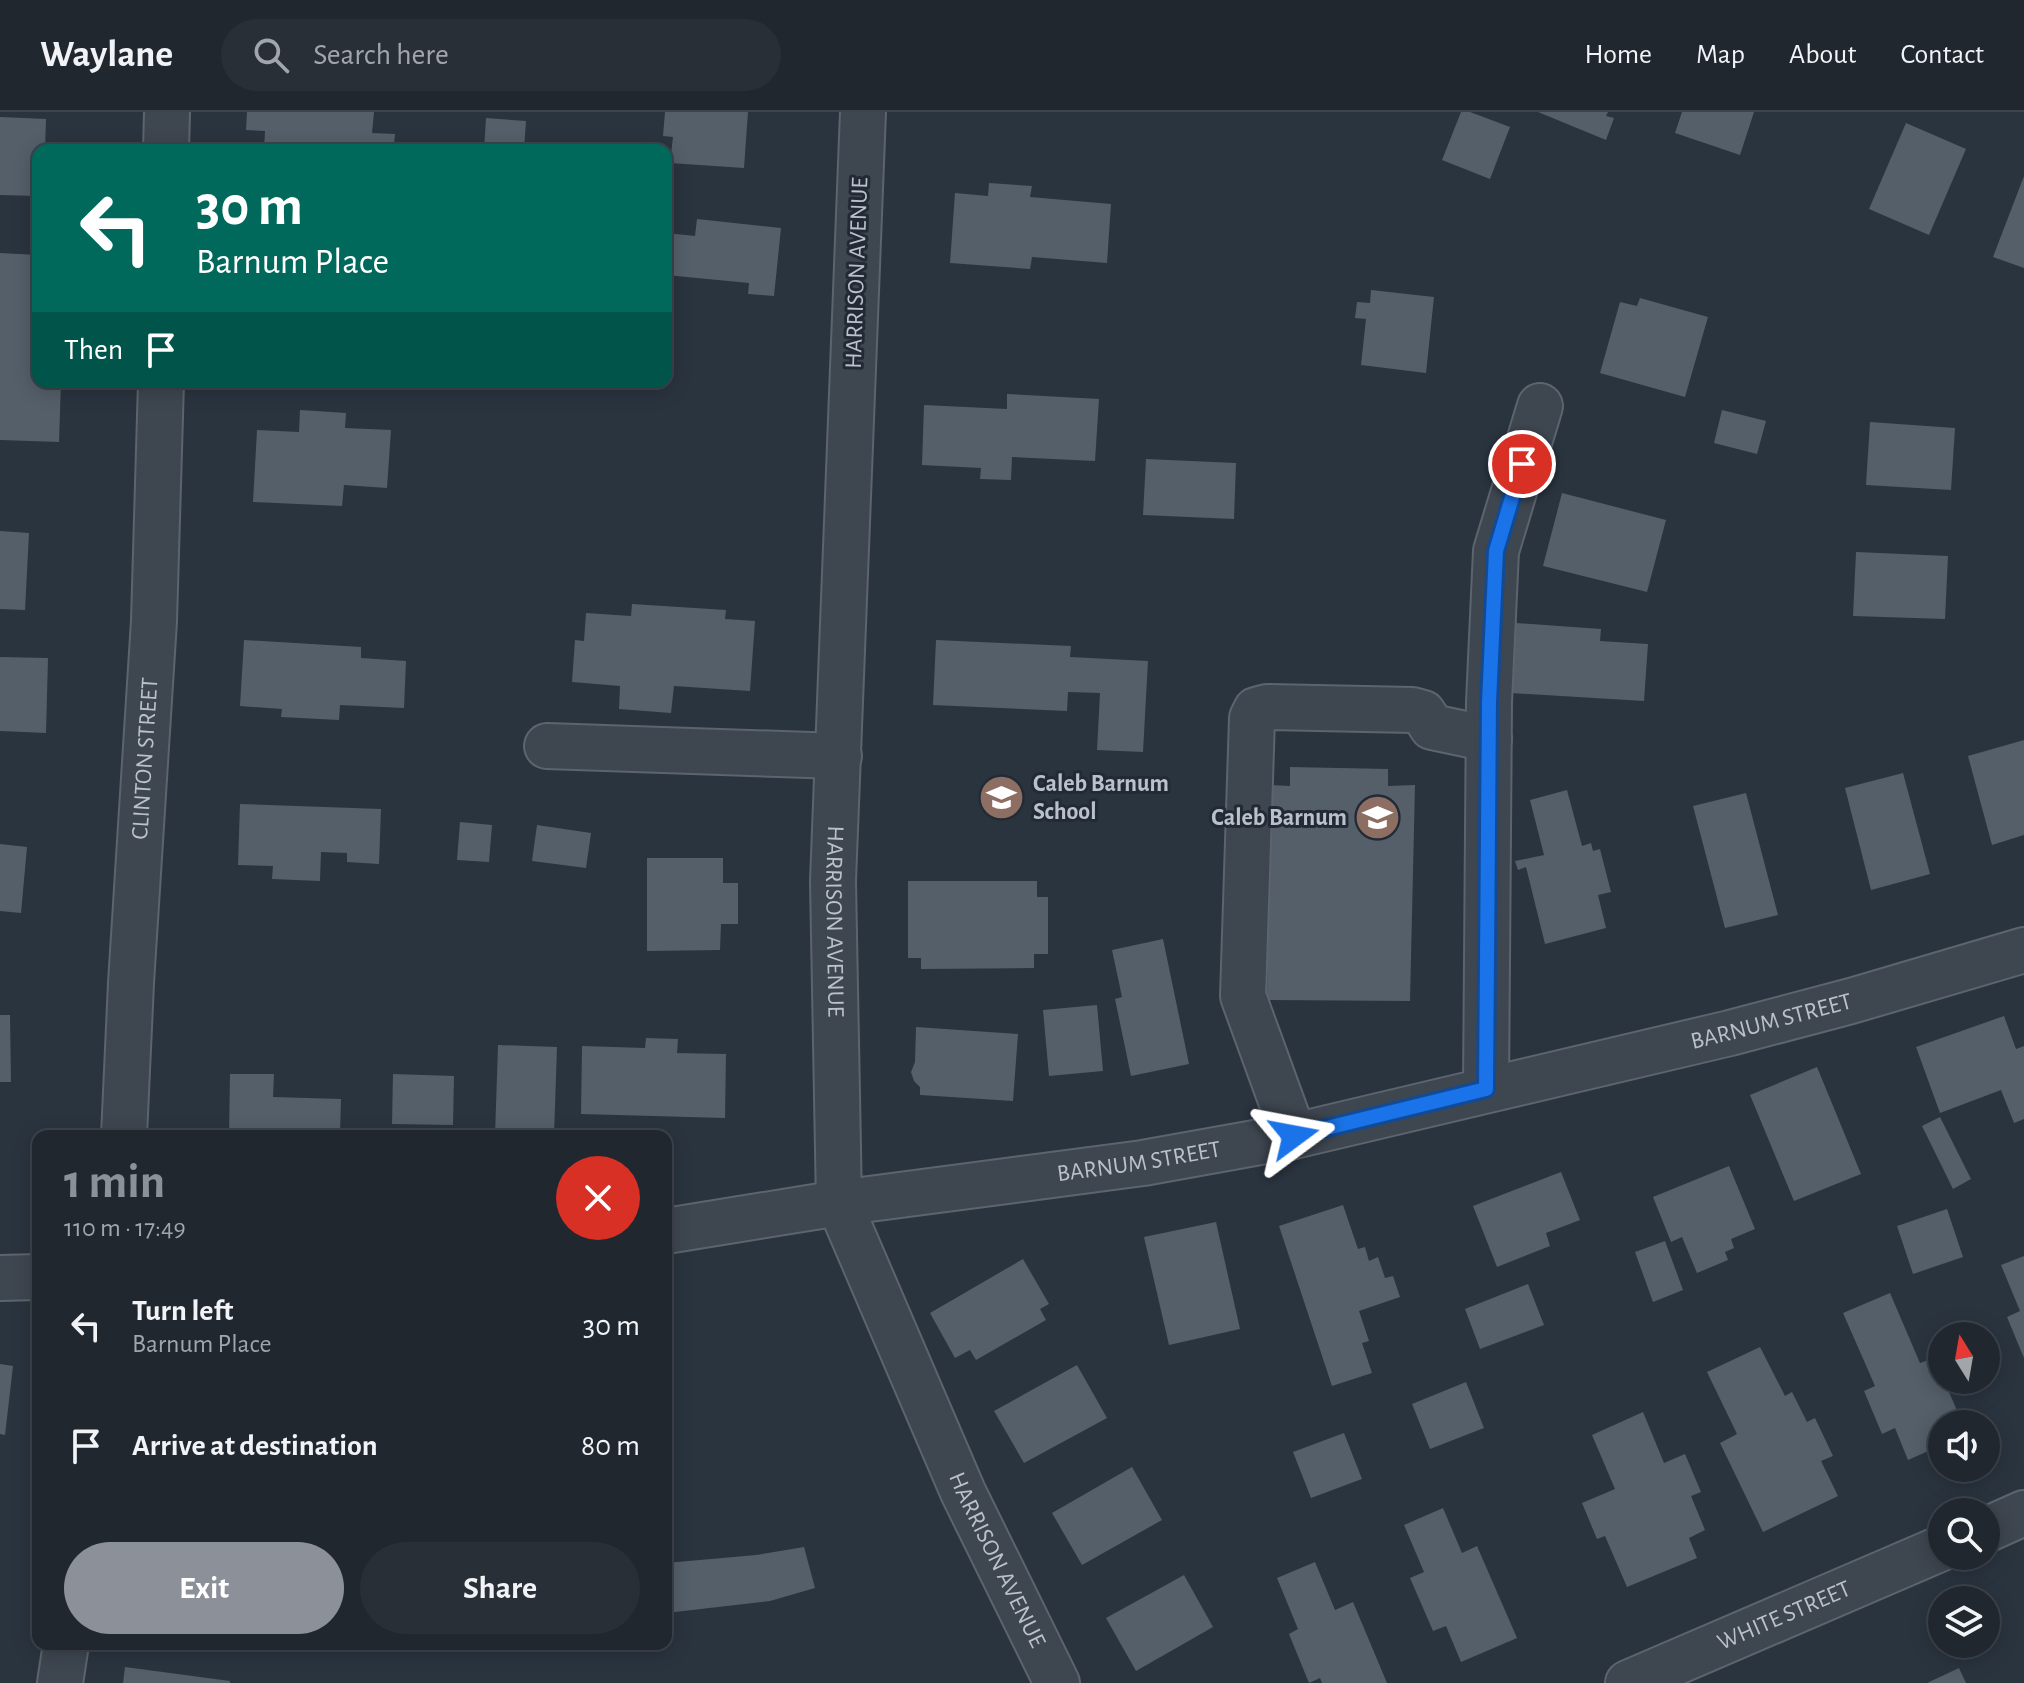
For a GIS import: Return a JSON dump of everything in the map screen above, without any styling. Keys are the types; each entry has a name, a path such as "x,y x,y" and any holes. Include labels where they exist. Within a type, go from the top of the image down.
{"street":[{"path":"166,144 167,112"},
{"name":"HARRISON AVENUE","path":"863,112 833,881 839,1203 963,1492 1057,1683"},
{"name":"CLINTON STREET","path":"124,1130 154,621 161,388"},
{"path":"1486,1089 1489,739 1496,551 1540,406"},
{"path":"1294,1136 1243,996 1252,718 1256,710 1267,707 1412,710 1423,713 1432,727 1489,739"},
{"path":"547,746 839,756"},
{"name":"BARNUM STREET","path":"672,1230 839,1203 1143,1163 1294,1136 1745,1029 2024,950"},
{"path":"0,1278 32,1277"},
{"path":"2000,1524 2024,1513"},
{"name":"WHITE STREET","path":"1628,1683 1928,1554"},
{"path":"60,1683 65,1650"}],"building":[{"path":"247,112 374,112 372,133 395,134 394,144 264,144 265,131 246,130"},
{"path":"665,112 748,112 744,168 672,163 673,137 663,136"},
{"path":"1461,112 1470,112 1510,127 1490,179 1442,160"},
{"path":"1538,112 1608,112 1606,116 1614,118 1606,140"},
{"path":"1682,112 1754,112 1740,155 1675,133"},
{"path":"0,117 46,119 45,144 32,144 32,196 0,195"},
{"path":"486,118 526,121 524,144 484,144"},
{"path":"1906,123 1966,149 1929,235 1869,209"},
{"path":"2024,176 2024,268 1993,257"},
{"path":"989,183 1032,186 1030,197 1111,204 1107,263 1032,257 1030,269 950,263 955,193 988,196"},
{"path":"697,219 781,228 774,296 748,294 749,283 672,276 672,234 695,236"},
{"path":"0,253 32,255 32,388 61,388 59,442 0,440"},
{"path":"1371,290 1434,297 1426,373 1361,365 1366,319 1355,318 1357,302 1370,303"},
{"path":"1640,298 1708,317 1685,397 1600,373 1620,302 1637,306"},
{"path":"1007,394 1099,399 1095,461 1012,457 1011,480 980,479 981,468 922,465 924,405 1007,409"},
{"path":"300,410 346,413 345,428 391,430 387,488 344,485 342,506 253,502 257,430 299,432"},
{"path":"1722,410 1766,421 1757,454 1714,443"},
{"path":"1870,422 1955,428 1951,490 1866,485"},
{"path":"1146,459 1236,463 1234,519 1143,515"},
{"path":"1562,493 1666,520 1647,592 1543,566"},
{"path":"0,531 29,533 25,610 0,609"},
{"path":"1856,552 1948,556 1945,619 1853,616"},
{"path":"632,604 726,610 725,619 755,621 750,691 674,686 671,713 619,709 620,686 572,682 575,640 584,641 586,613 631,616"},
{"path":"1516,623 1601,629 1600,641 1648,644 1644,701 1511,693"},
{"path":"244,640 361,647 361,658 406,661 404,708 340,705 339,720 281,717 282,709 240,706"},
{"path":"936,640 1071,646 1070,657 1148,661 1143,752 1097,750 1100,693 1068,692 1067,711 933,705"},
{"path":"0,657 48,658 46,733 0,731"},
{"path":"2024,740 2024,835 1992,845 1968,756"},
{"path":"1290,767 1388,769 1388,786 1415,785 1410,1001 1267,1000 1270,785 1290,786"},
{"path":"1903,773 1930,874 1871,890 1845,788"},
{"path":"1567,790 1582,846 1591,843 1593,851 1600,849 1611,892 1598,895 1606,928 1545,944 1526,867 1518,870 1515,861 1544,855 1530,800"},
{"path":"1746,793 1778,915 1725,928 1693,806"},
{"path":"240,804 381,809 379,864 347,862 347,853 321,852 320,881 272,879 273,866 238,865"},
{"path":"460,822 492,825 489,862 457,860"},
{"path":"537,825 591,833 586,868 532,861"},
{"path":"0,844 27,847 21,913 0,911"},
{"path":"647,858 723,858 723,883 738,883 738,924 721,924 720,950 647,951"},
{"path":"908,881 1037,881 1037,897 1048,897 1048,954 1034,954 1034,968 921,969 921,958 908,958"},
{"path":"1163,939 1189,1064 1131,1076 1115,999 1122,997 1112,950"},
{"path":"1097,1005 1103,1071 1049,1076 1043,1010"},
{"path":"0,1015 10,1015 11,1082 0,1082"},
{"path":"2004,1016 2016,1049 2024,1046 2024,1119 2014,1123 2001,1090 1940,1113 1916,1047"},
{"path":"916,1027 1018,1034 1013,1101 920,1095 920,1087 911,1072 915,1062"},
{"path":"646,1038 678,1039 677,1053 726,1054 725,1118 581,1114 582,1046 645,1048"},
{"path":"498,1045 557,1047 554,1130 495,1130"},
{"path":"1817,1067 1861,1174 1794,1201 1750,1095"},
{"path":"230,1074 274,1074 273,1097 341,1099 340,1130 229,1130"},
{"path":"393,1074 454,1076 453,1125 392,1124"},
{"path":"1940,1117 1971,1179 1953,1189 1922,1126"},
{"path":"1729,1166 1755,1229 1731,1239 1734,1248 1725,1252 1728,1260 1697,1273 1682,1237 1671,1242 1653,1197"},
{"path":"1561,1172 1580,1220 1546,1233 1550,1246 1497,1267 1473,1206"},
{"path":"1343,1205 1358,1249 1365,1247 1369,1261 1378,1257 1385,1278 1393,1276 1400,1297 1359,1311 1369,1341 1362,1343 1372,1373 1332,1386 1279,1226"},
{"path":"1947,1209 1963,1257 1913,1274 1897,1226"},
{"path":"1216,1222 1240,1329 1169,1345 1144,1237"},
{"path":"1665,1241 1683,1290 1653,1302 1635,1252"},
{"path":"2024,1256 2024,1358 2007,1317 2020,1311 2001,1265"},
{"path":"1023,1259 1049,1304 1040,1309 1046,1320 976,1360 970,1350 955,1358 930,1313"},
{"path":"1528,1284 1544,1325 1480,1349 1465,1309"},
{"path":"1890,1293 1920,1363 1928,1360 1928,1394 1950,1394 1957,1410 1928,1410 1928,1451 1908,1460 1895,1428 1882,1434 1864,1391 1875,1386 1843,1313"},
{"path":"1760,1347 1785,1396 1792,1392 1807,1422 1815,1418 1833,1456 1821,1461 1838,1496 1763,1532 1720,1443 1737,1434 1707,1372"},
{"path":"0,1364 13,1366 5,1435 0,1434"},
{"path":"1077,1365 1107,1418 1024,1463 994,1411"},
{"path":"1466,1382 1484,1428 1430,1449 1412,1404"},
{"path":"1643,1412 1664,1463 1685,1454 1701,1492 1691,1496 1705,1530 1689,1538 1697,1558 1627,1587 1605,1536 1597,1539 1582,1503 1615,1489 1592,1435"},
{"path":"1344,1433 1362,1479 1311,1498 1293,1452"},
{"path":"1132,1467 1162,1520 1082,1565 1052,1513"},
{"path":"1443,1508 1462,1553 1477,1546 1517,1638 1461,1662 1446,1626 1433,1631 1410,1578 1424,1572 1404,1525"},
{"path":"804,1547 815,1588 770,1601 672,1612 672,1562"},
{"path":"1315,1562 1335,1610 1353,1602 1387,1683 1322,1683 1320,1678 1309,1683 1289,1634 1298,1629 1277,1578"},
{"path":"1184,1575 1213,1627 1136,1671 1106,1618"},
{"path":"125,1667 230,1681 230,1683 123,1683"},
{"path":"1959,1668 1966,1683 1927,1683"}],"place":[{"name":"Caleb Barnum School","path":"1002,798"},
{"name":"Caleb Barnum","path":"1378,818"}],"route":[{"path":"1294,1136 1486,1089 1489,702 1496,551 1522,464"}]}
